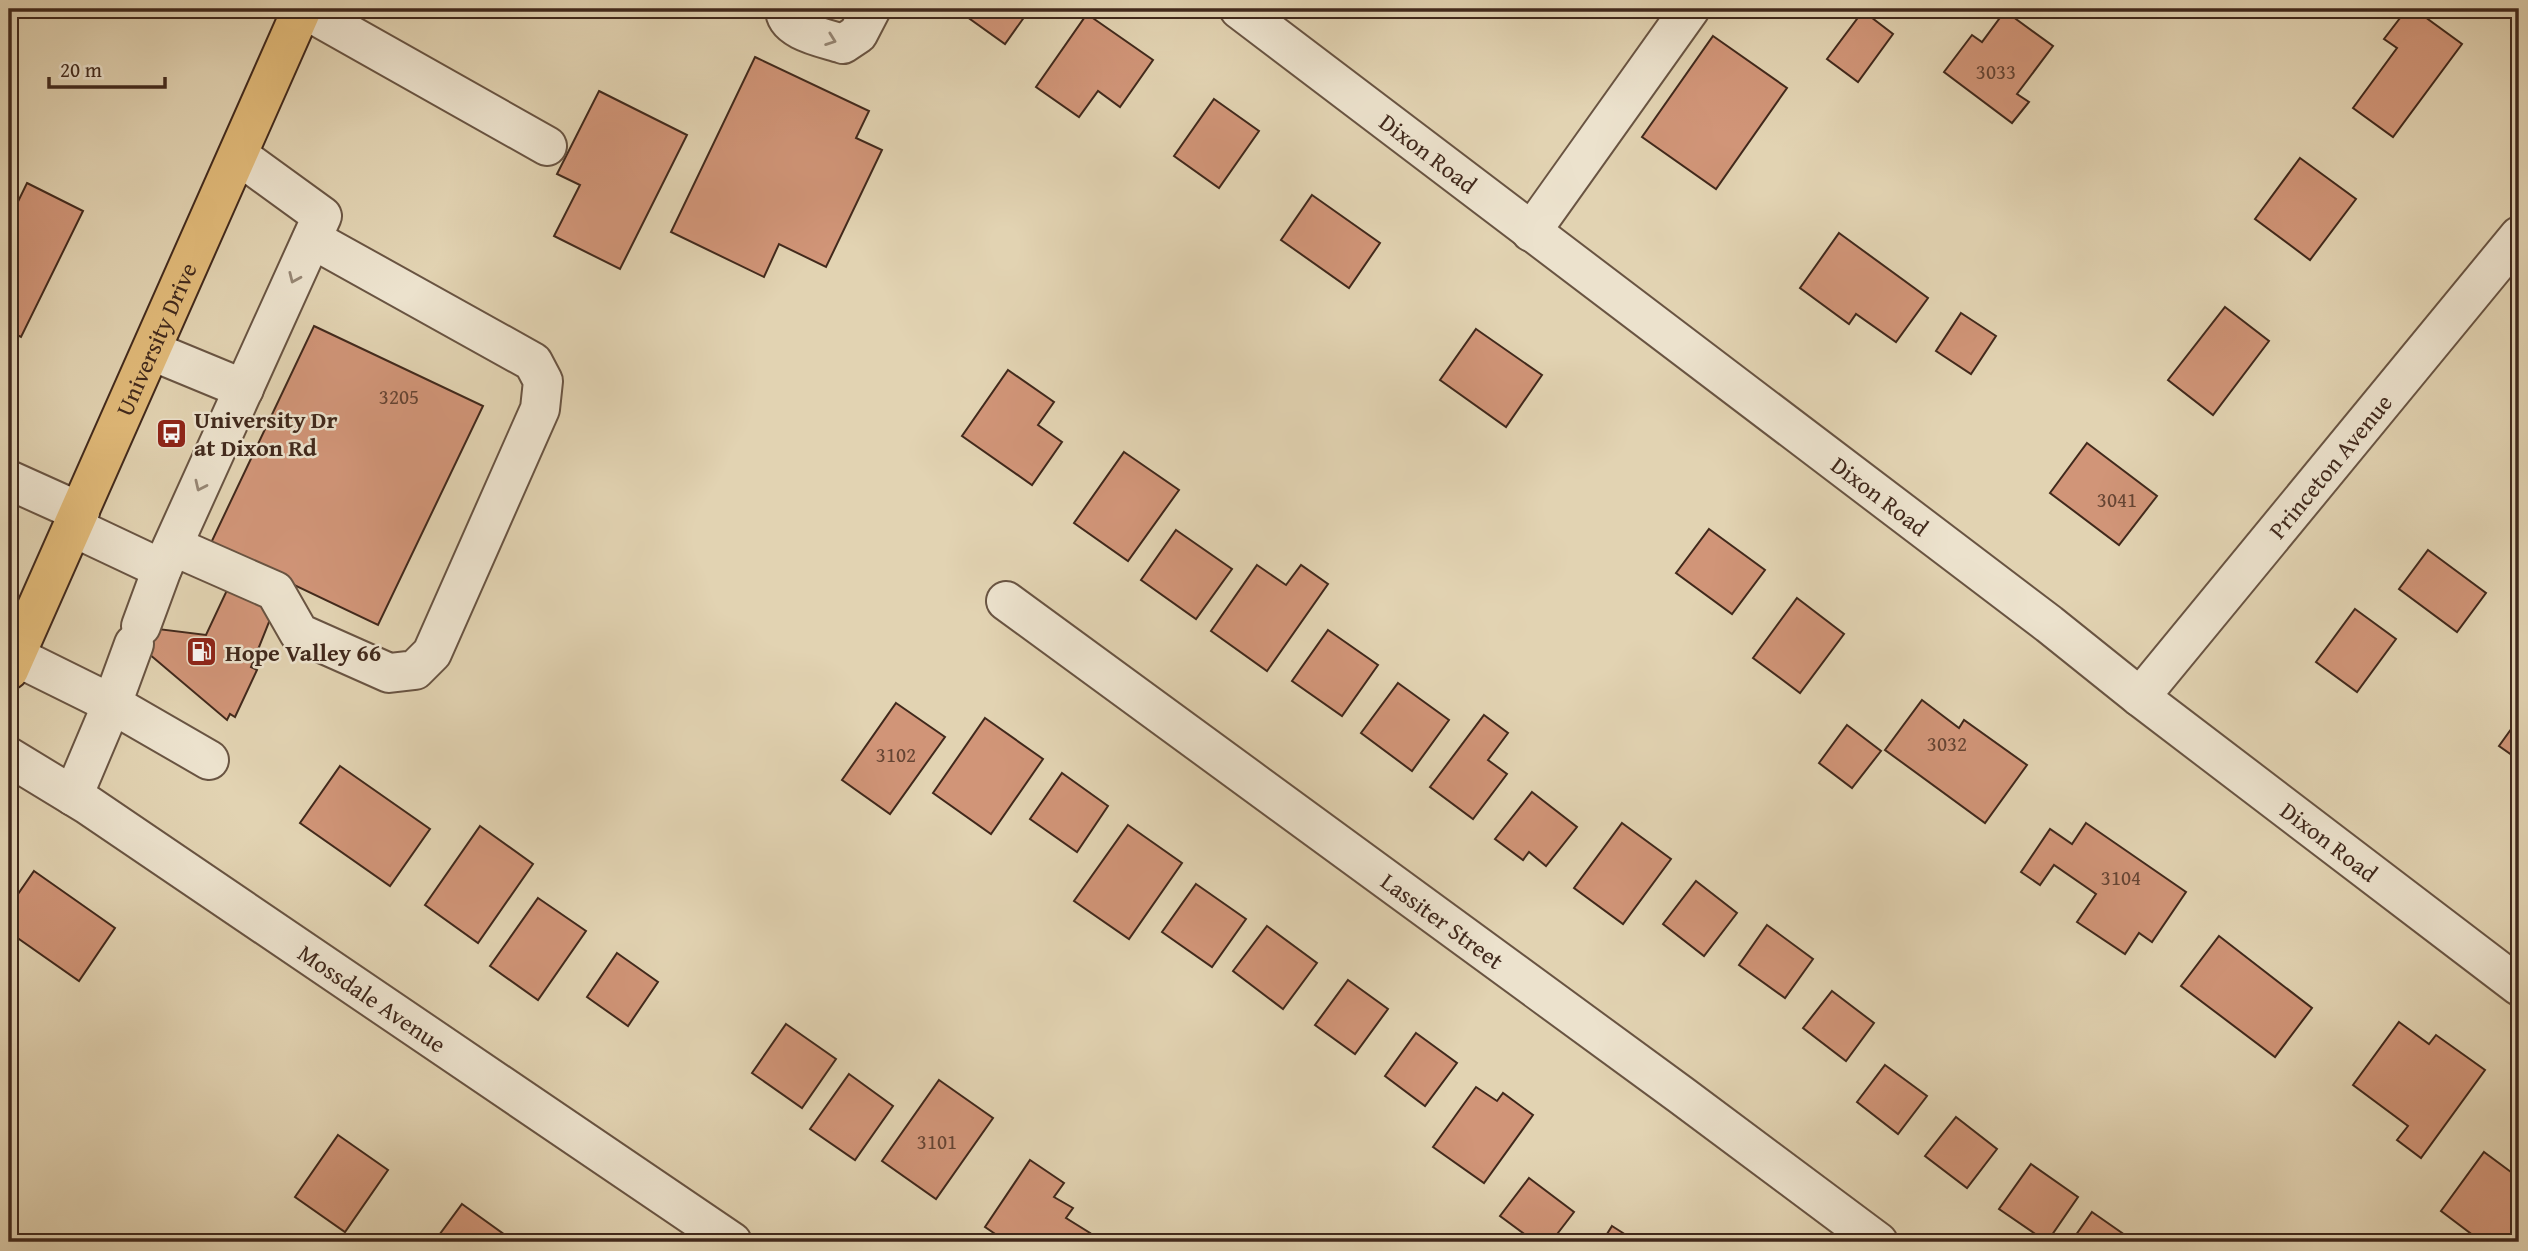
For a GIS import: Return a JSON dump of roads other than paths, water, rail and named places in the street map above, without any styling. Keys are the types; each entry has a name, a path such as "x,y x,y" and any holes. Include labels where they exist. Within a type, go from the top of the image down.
{"main road":[{"name":"University Drive","path":"12,663 303,9"}],"street":[{"path":"303,9 547,146"},
{"path":"785,9 785,15 793,26 843,44 858,34 871,9"},
{"name":"Dixon Road","path":"1239,9 2049,624 2140,697 2519,986"},
{"path":"1531,232 1690,9"},
{"path":"9,480 77,519 167,557 275,591 299,633 388,673 415,670 432,653 540,409 544,381 533,362 317,227 238,155"},
{"path":"74,796 167,557 317,227"},
{"name":"Princeton Avenue","path":"2140,697 2519,236"},
{"path":"152,351 244,389"},
{"name":"Lassiter Street","path":"1006,601 1878,1242"},
{"path":"12,663 112,704 209,761"},
{"name":"Mossdale Avenue","path":"9,757 74,796 731,1242"}],"place":[{"name":"University Dr at Dixon Rd","path":"171,433"},
{"name":"Hope Valley 66","path":"202,652"}]}
